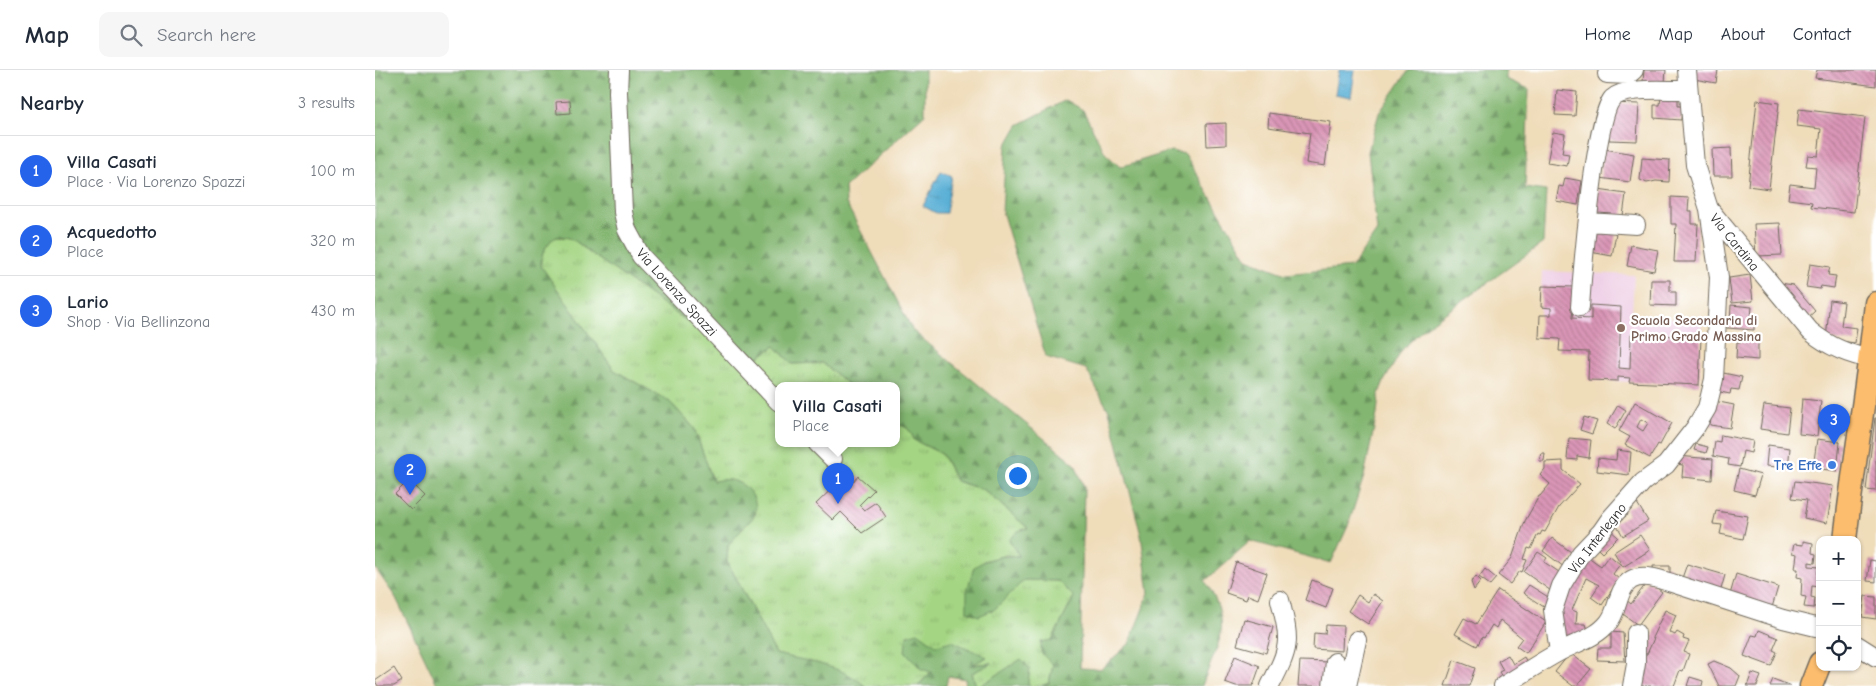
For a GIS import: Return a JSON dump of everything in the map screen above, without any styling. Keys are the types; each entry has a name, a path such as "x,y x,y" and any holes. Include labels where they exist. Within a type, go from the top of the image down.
{"main road":[{"path":"1845,536 1852,482 1873,360 1876,303"},
{"path":"1811,686 1817,671"}],"street":[{"name":"Via Lorenzo Spazzi","path":"619,70 618,92 623,212 627,230 641,256 775,398"},
{"path":"1607,74 1628,75 1634,70"},
{"name":"Via Cardina","path":"1687,70 1687,90 1695,165 1709,209 1810,331 1825,343 1843,351 1873,360"},
{"path":"1580,307 1588,222 1600,130 1609,102 1613,97 1626,91 1687,90"},
{"name":"Via Interlegno","path":"1559,652 1553,610 1561,586 1581,553 1643,482 1666,465 1695,428 1707,408 1714,379 1719,277 1709,209"},
{"path":"1588,222 1636,225"},
{"path":"821,447 833,459"},
{"path":"1503,686 1559,652 1594,635 1609,623 1618,598 1626,585 1631,580 1641,577 1663,580 1783,619 1816,627"},
{"path":"1269,686 1286,654 1288,642 1288,629 1279,600"},
{"path":"1632,686 1636,634"},
{"path":"1347,686 1357,640"},
{"path":"1861,648 1876,657"},
{"path":"1332,686 1335,662"}],"shaded area":[{"name":"Scuola Secondaria di Primo Grado Massina","path":"1542,271 1634,275 1632,316 1702,319 1699,385 1588,380 1589,352 1559,351 1560,339 1539,338"}],"green space":[{"path":"375,70 925,70 925,114 845,187 846,203 913,331 1075,464 1084,487 1080,668 1101,669 1129,644 1149,593 1141,535 1109,411 1086,369 1046,357 1002,211 1006,146 1018,125 1066,100 1083,110 1105,153 1120,167 1171,151 1185,154 1247,259 1286,274 1352,267 1377,231 1368,152 1379,113 1409,70 1506,70 1506,79 1529,89 1525,188 1546,191 1543,243 1423,329 1402,350 1383,383 1379,394 1377,414 1364,476 1348,526 1331,563 1250,541 1205,581 1219,610 1221,634 1202,686 1041,686 1049,683 1053,665 1041,653 1041,642 1052,640 1074,597 1058,581 1024,580 995,609 979,616 967,611 967,591 974,567 995,558 1019,556 1009,540 1018,531 1028,528 984,490 956,481 942,454 914,440 908,429 900,426 900,382 845,382 822,363 792,364 775,346 757,358 743,347 711,338 573,240 564,237 553,238 544,251 541,266 614,370 670,402 694,428 713,481 736,481 746,488 754,498 756,510 754,516 728,545 727,561 776,654 834,668 856,679 865,686 438,686 396,598 375,568"},
{"path":"557,237 572,238 711,338 743,347 757,358 775,346 792,364 822,363 845,382 775,382 775,447 900,447 900,426 903,426 910,431 914,440 942,454 956,481 984,490 1029,529 1019,556 1006,555 983,561 995,609 1024,580 1058,581 1074,597 1052,640 1041,653 1053,665 1049,683 1041,686 1031,686 1028,683 1021,660 980,686 976,686 972,673 990,663 970,665 986,657 940,670 924,679 918,686 865,686 853,678 828,667 776,654 727,561 728,545 754,516 756,511 729,480 713,481 694,428 670,402 614,370 541,266 545,249"},
{"path":"918,632 936,645 952,641 987,657 972,665 992,663 972,673 976,686 966,686 965,679 948,676 946,686 918,686 931,672 921,669 905,651 907,635"},
{"path":"1021,659 1030,669 1028,683 1031,686 980,686"}],"water":[{"path":"1339,70 1355,70 1351,97 1335,94"},
{"path":"941,171 952,176 946,213 936,213 923,206"}],"building":[{"path":"1644,70 1666,70 1665,82 1643,82"},
{"path":"1696,70 1718,70 1716,83 1694,79"},
{"path":"1817,70 1876,70 1876,86 1815,78"},
{"path":"1557,90 1577,92 1575,116 1555,115"},
{"path":"1661,95 1678,96 1678,106 1682,106 1681,120 1654,118 1654,105 1660,105"},
{"path":"1757,100 1779,103 1769,189 1748,186"},
{"path":"570,101 571,113 557,114 556,102"},
{"path":"1611,103 1639,104 1637,141 1609,140"},
{"path":"1799,109 1865,117 1854,212 1811,207 1812,202 1788,199 1790,184 1814,187 1816,167 1806,166 1808,155 1818,156 1821,129 1797,126"},
{"path":"1269,113 1331,122 1325,166 1306,163 1310,133 1268,127"},
{"path":"1226,123 1226,145 1207,146 1206,124"},
{"path":"1553,132 1565,134 1562,153 1569,154 1567,166 1547,163"},
{"path":"1731,148 1732,176 1713,176 1712,149"},
{"path":"1604,149 1634,154 1630,182 1600,178"},
{"path":"1642,158 1670,160 1669,182 1656,181 1647,183 1640,180"},
{"path":"1565,178 1582,181 1578,205 1556,201 1559,186 1563,187"},
{"path":"1598,190 1626,194 1623,216 1595,213"},
{"path":"1671,197 1689,198 1688,211 1692,211 1692,224 1698,224 1696,262 1674,262 1676,224 1671,224"},
{"path":"1780,223 1782,255 1756,256 1754,224"},
{"path":"1593,229 1616,233 1612,256 1590,252"},
{"path":"1631,245 1658,250 1654,271 1627,266"},
{"path":"1810,264 1830,267 1828,275 1836,276 1834,288 1821,286 1820,289 1806,287"},
{"path":"1750,275 1753,301 1732,303 1729,278"},
{"path":"1651,280 1670,280 1670,292 1676,292 1676,306 1650,305"},
{"path":"1780,283 1793,285 1815,311 1804,321"},
{"name":"Scuola Secondaria di Primo Grado Massina","path":"1542,286 1574,287 1572,318 1591,319 1591,305 1621,307 1619,368 1630,369 1631,334 1701,337 1699,385 1629,382 1630,378 1618,377 1618,381 1588,380 1589,352 1559,351 1560,339 1539,338 1540,315 1551,315 1551,308 1541,307"},
{"path":"1830,300 1844,302 1841,326 1857,328 1855,343 1826,339"},
{"path":"1731,305 1752,307 1751,317 1754,317 1754,330 1727,328 1727,323 1730,323"},
{"path":"1742,336 1758,338 1758,360 1736,358 1737,342 1741,342"},
{"path":"1719,372 1742,377 1739,390 1731,389 1730,394 1715,391"},
{"path":"1802,399 1821,401 1817,436 1799,434"},
{"path":"1714,401 1734,405 1730,428 1710,425"},
{"path":"1635,402 1672,423 1660,445 1658,444 1650,458 1625,445 1630,437 1619,431","holes":["1641,419 1648,423 1643,431 1637,427"]},
{"path":"1618,405 1626,410 1615,429 1607,424"},
{"path":"1764,405 1790,408 1787,433 1760,429"},
{"path":"1584,417 1597,421 1592,434 1580,430"},
{"path":"1876,418 1876,491 1866,490"},
{"path":"1721,435 1753,441 1751,453 1743,451 1740,467 1728,465 1729,459 1713,456 1715,441 1720,442"},
{"path":"1569,438 1591,440 1589,458 1577,456 1577,460 1567,459"},
{"path":"1817,439 1840,442 1837,471 1813,468"},
{"path":"1696,444 1708,447 1706,453 1694,450"},
{"path":"1768,445 1790,448 1788,468 1766,466"},
{"path":"1617,450 1631,452 1629,475 1597,471 1598,458 1616,460"},
{"path":"1541,453 1545,453 1544,461 1539,461"},
{"path":"1677,456 1713,459 1712,480 1682,477 1683,465 1676,464"},
{"path":"1563,461 1563,470 1580,484 1559,507 1545,532 1542,531 1540,535 1538,534 1531,549 1528,548 1524,559 1527,560 1522,572 1520,571 1510,584 1498,575 1512,558 1525,521 1539,496 1550,484 1540,475 1545,469 1545,462"},
{"path":"1739,469 1761,475 1755,495 1734,490"},
{"path":"845,476 852,483 858,476 874,490 859,505 864,510 876,502 886,517 862,533 841,512 833,520 816,504"},
{"path":"409,480 425,496 411,510 395,494"},
{"path":"1795,481 1833,486 1827,523 1804,518 1807,500 1792,498"},
{"path":"1637,503 1648,521 1623,536 1615,522 1628,515 1625,509"},
{"path":"1716,511 1748,516 1743,539 1720,534 1722,525 1713,524"},
{"path":"1609,529 1618,537 1602,553 1594,545"},
{"path":"1640,535 1650,550 1623,567 1614,552"},
{"path":"1552,538 1571,552 1573,549 1578,554 1564,567 1543,551"},
{"path":"1803,541 1813,543 1812,553 1816,554 1815,563 1809,562 1809,566 1816,567 1816,586 1812,586 1811,597 1815,598 1814,608 1804,607 1806,597 1801,596 1802,578 1797,577 1798,569 1795,569 1797,554 1792,553 1794,544 1803,545"},
{"path":"1538,552 1547,558 1544,562 1565,576 1554,593 1524,572"},
{"path":"1584,554 1601,566 1609,555 1620,564 1613,574 1619,579 1602,605 1591,597 1599,585 1586,578 1572,610 1577,612 1576,624 1586,624 1589,634 1565,645 1557,605"},
{"path":"1870,560 1876,561 1876,582 1867,581"},
{"path":"1236,562 1267,573 1258,599 1248,595 1246,600 1226,593"},
{"path":"1687,564 1725,575 1720,593 1681,581"},
{"path":"1653,566 1670,566 1670,577 1654,575"},
{"path":"1485,569 1496,578 1490,585 1479,577"},
{"path":"1736,574 1778,587 1771,611 1729,598"},
{"path":"1476,576 1481,581 1474,590 1471,582"},
{"path":"1312,580 1333,588 1326,608 1305,600"},
{"path":"1648,581 1662,592 1638,625 1616,609 1624,598 1631,604"},
{"path":"1529,585 1553,600 1550,611 1523,593"},
{"path":"1498,590 1546,622 1526,653 1516,646 1522,638 1500,620 1496,628 1492,625 1477,646 1455,634 1464,618 1476,624"},
{"path":"1373,594 1383,601 1368,624 1348,611 1358,595 1368,602"},
{"path":"1865,596 1876,597 1876,619 1862,617"},
{"path":"1665,610 1676,615 1669,632 1675,635 1677,632 1684,636 1683,639 1689,641 1684,652 1689,654 1683,671 1680,670 1674,686 1634,686 1645,654 1647,654"},
{"path":"1244,619 1273,627 1266,653 1237,645"},
{"path":"1326,625 1343,626 1342,651 1313,649 1314,633 1325,634"},
{"path":"1759,630 1778,638 1773,650 1777,652 1771,666 1744,656 1752,635 1757,636"},
{"path":"1611,632 1623,633 1625,661 1597,660 1598,648 1611,648"},
{"path":"1570,653 1591,669 1577,686 1573,686 1555,672"},
{"path":"1508,655 1513,664 1524,657 1530,668 1506,683 1499,672 1503,670 1498,661"},
{"path":"1235,656 1260,666 1253,686 1236,686 1225,682"},
{"path":"1454,660 1475,668 1469,686 1445,686"},
{"path":"1300,661 1330,662 1329,686 1298,686"},
{"path":"1714,661 1731,668 1740,676 1736,686 1719,686 1708,664"},
{"path":"394,668 402,681 394,686 378,686 375,681"},
{"path":"1752,673 1761,676 1757,686 1747,686"},
{"path":"1690,677 1703,681 1702,686 1687,686"},
{"path":"1773,679 1791,686 1770,686"}],"place":[{"name":"Scuola Secondaria di Primo Grado Massina","path":"1621,328"},
{"name":"Lario","path":"1834,445"},
{"name":"Tre Effe","path":"1832,465"},
{"name":"Acquedotto","path":"410,495"},
{"name":"Villa Casati","path":"838,504"}]}
